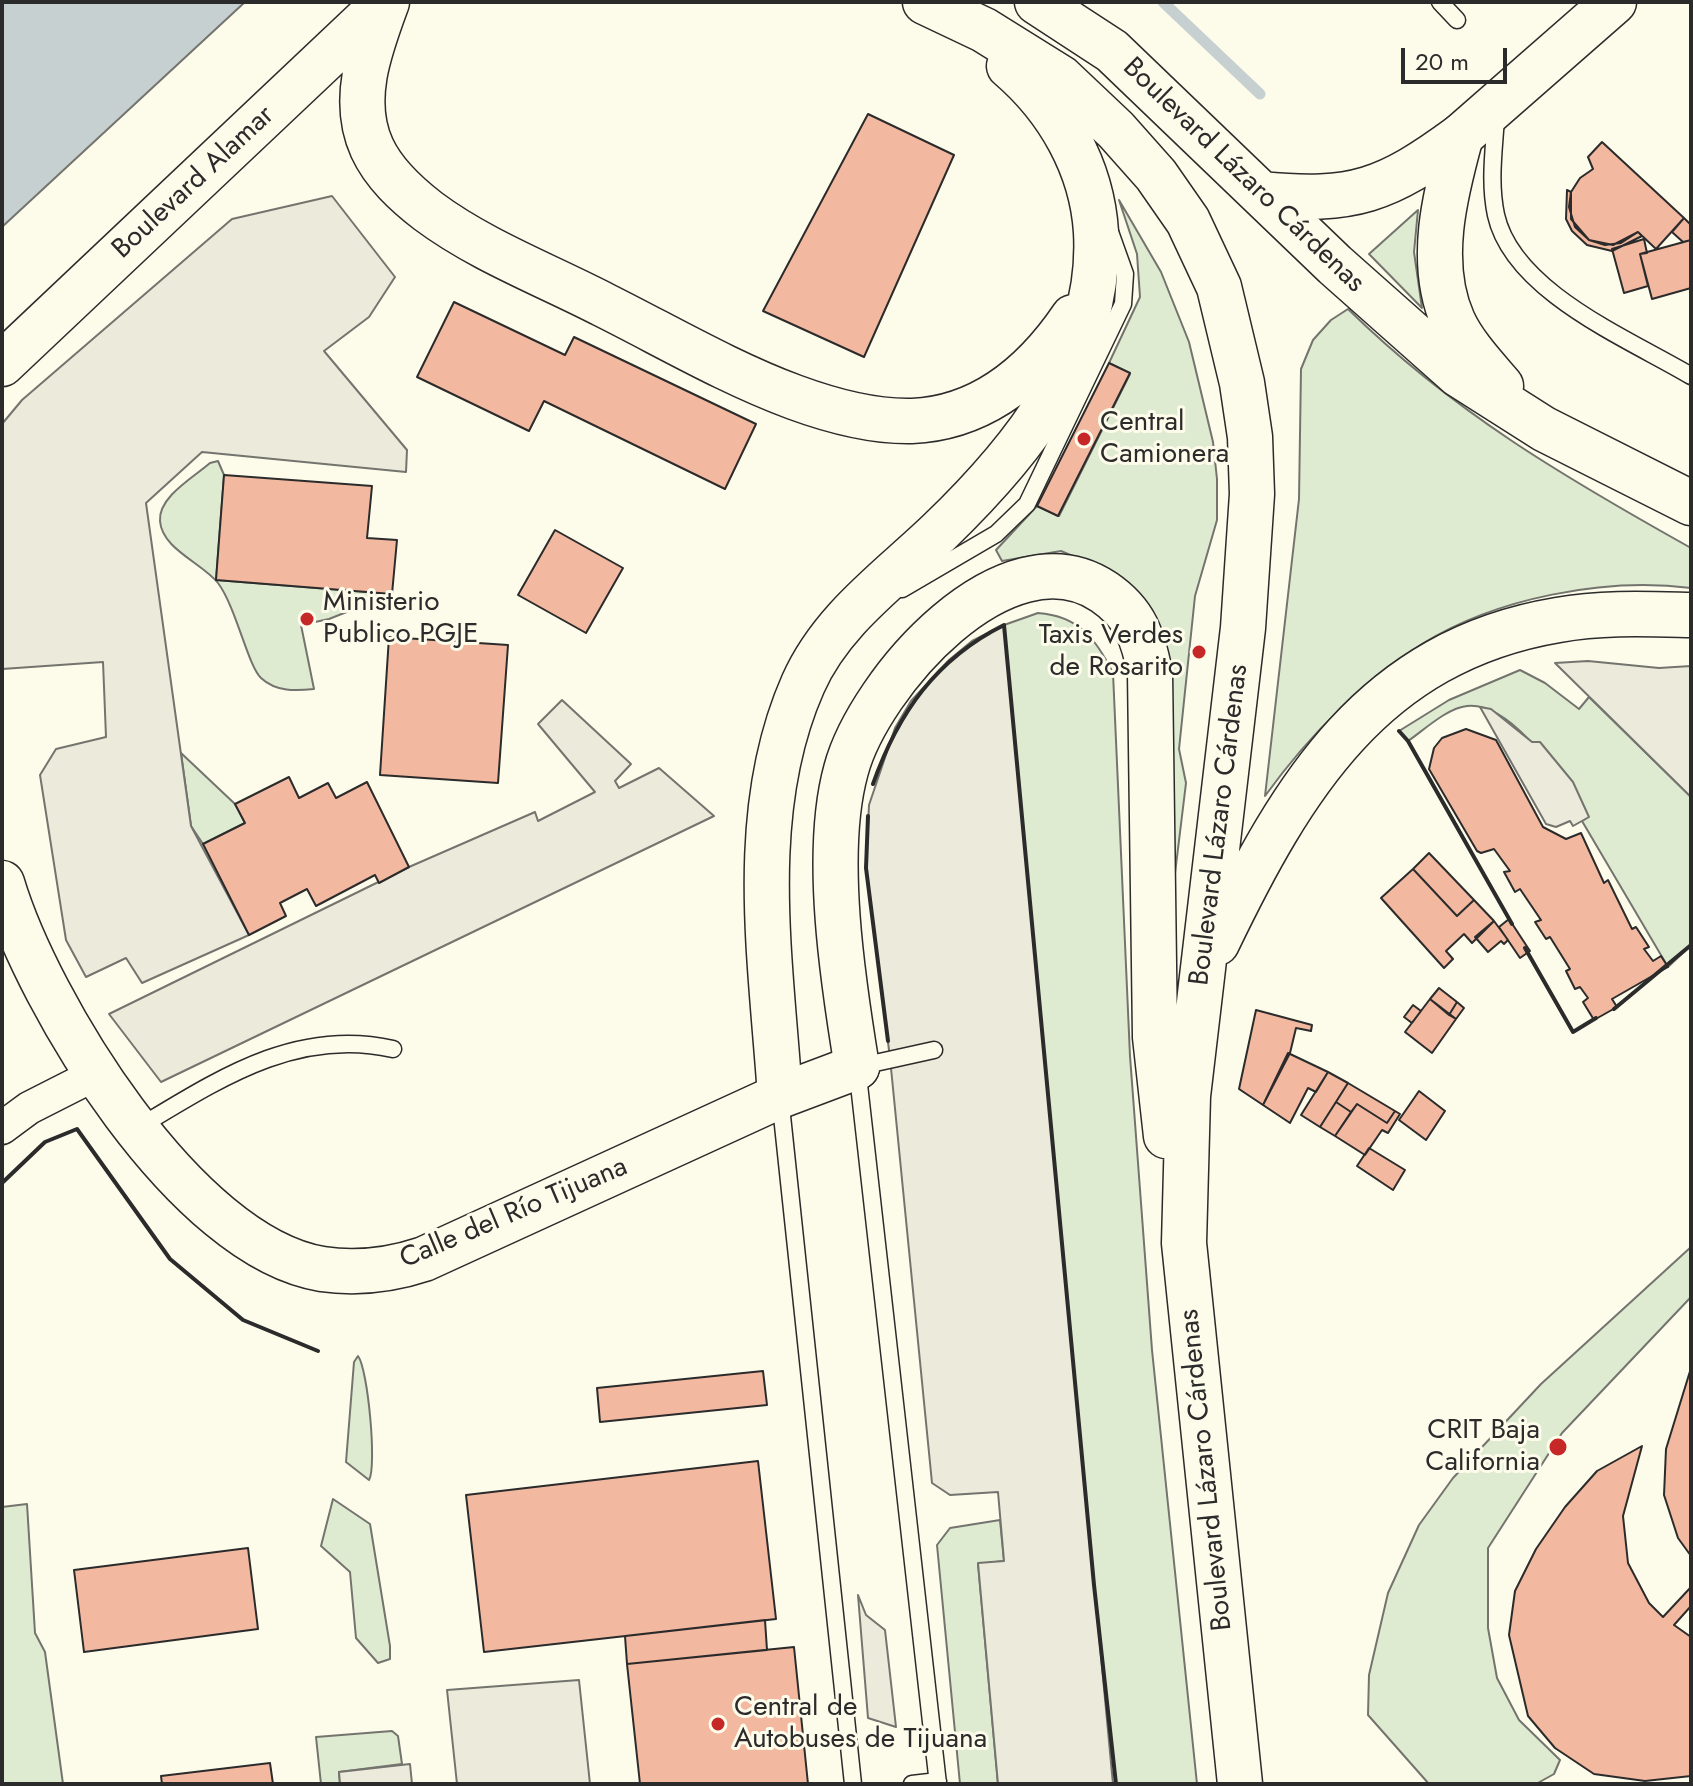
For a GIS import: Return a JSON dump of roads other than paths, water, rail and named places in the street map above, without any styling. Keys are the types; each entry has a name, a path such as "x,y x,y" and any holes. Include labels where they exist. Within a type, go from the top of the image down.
{"main road":[{"path":"387,2 368,55 363,108 372,147 382,166 403,189 430,212 486,245 792,396 881,421 929,419 973,408 1009,387 1048,350 1077,310 1097,255"},
{"name":"Boulevard Alamar","path":"2,364 387,2"},
{"path":"919,2 978,40 1023,78 1058,120 1090,186 1097,255 1089,319 1066,374 1045,407 988,480 842,624 805,679 793,708 769,811 767,869 780,1096 857,1067 845,995 837,852 839,807 856,740 873,706 899,670 951,620 1007,587 1037,578 1067,576 1092,584 1133,617 1144,638 1150,673 1155,1037 1163,1120 1184,1243"},
{"name":"Boulevard Lázaro Cárdenas","path":"925,2 1061,78 1116,130 1156,175 1188,221 1219,287 1232,330 1250,437 1252,494 1243,628 1188,1096 1184,1243 1240,1784"},
{"name":"Boulevard Lázaro Cárdenas","path":"1037,2 1112,51 1427,350 1480,390 1544,429 1691,503"},
{"path":"1261,194 1313,199 1342,197 1378,188 1413,172 1461,136 1614,2"},
{"path":"1461,136 1443,214 1444,290 1453,320 1469,347 1544,429"},
{"path":"2,378 35,335"},
{"path":"1201,977 1248,878 1295,799 1358,719 1393,688 1429,665 1528,626 1615,614 1691,615"},
{"name":"Calle del Río Tijuana","path":"2,883 27,954 65,1026 137,1129 183,1183 263,1246 320,1269 372,1271 424,1259 780,1096"}],"street":[{"path":"2,1128 29,1108 96,1074"}],"lane":[{"path":"1440,2 1457,20"},
{"path":"1497,104 1493,191 1505,240 1518,261 1548,290 1691,376"},
{"path":"842,624 996,534 1027,504 1123,304 1125,292 1120,254 1090,186"},
{"path":"137,1129 232,1072 301,1046 353,1042 393,1049"},
{"path":"912,1784 938,1782 857,1067 934,1050"},
{"path":"780,1096 853,1784"}],"waterway":[{"path":"1163,2 1260,94"}],"place":[{"name":"Central Camionera","path":"1084,439"},
{"name":"Ministerio Publico PGJE","path":"307,619"},
{"name":"Taxis Verdes de Rosarito","path":"1199,652"},
{"name":"CRIT Baja California","path":"1558,1447"},
{"name":"Central de Autobuses de Tijuana","path":"718,1724"}]}
